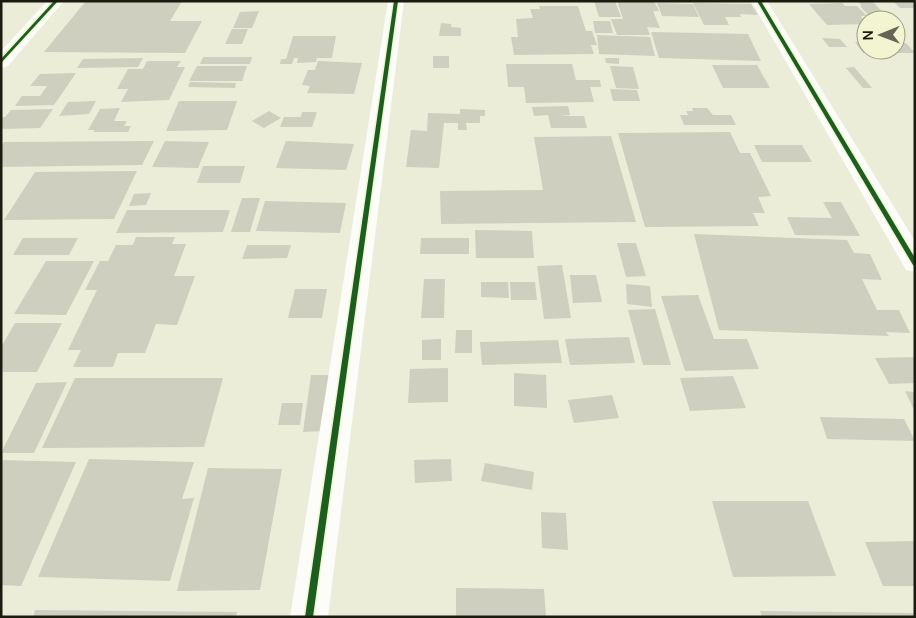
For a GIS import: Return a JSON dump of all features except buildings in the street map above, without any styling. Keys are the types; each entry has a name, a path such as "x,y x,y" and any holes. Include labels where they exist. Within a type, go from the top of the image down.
{"street":[{"path":"1,62 56,1"},
{"path":"309,617 396,1"},
{"path":"759,1 915,263"}],"cycle path":[{"path":"1,62 56,1"},
{"path":"309,617 396,1"},
{"path":"759,1 915,263"}]}
